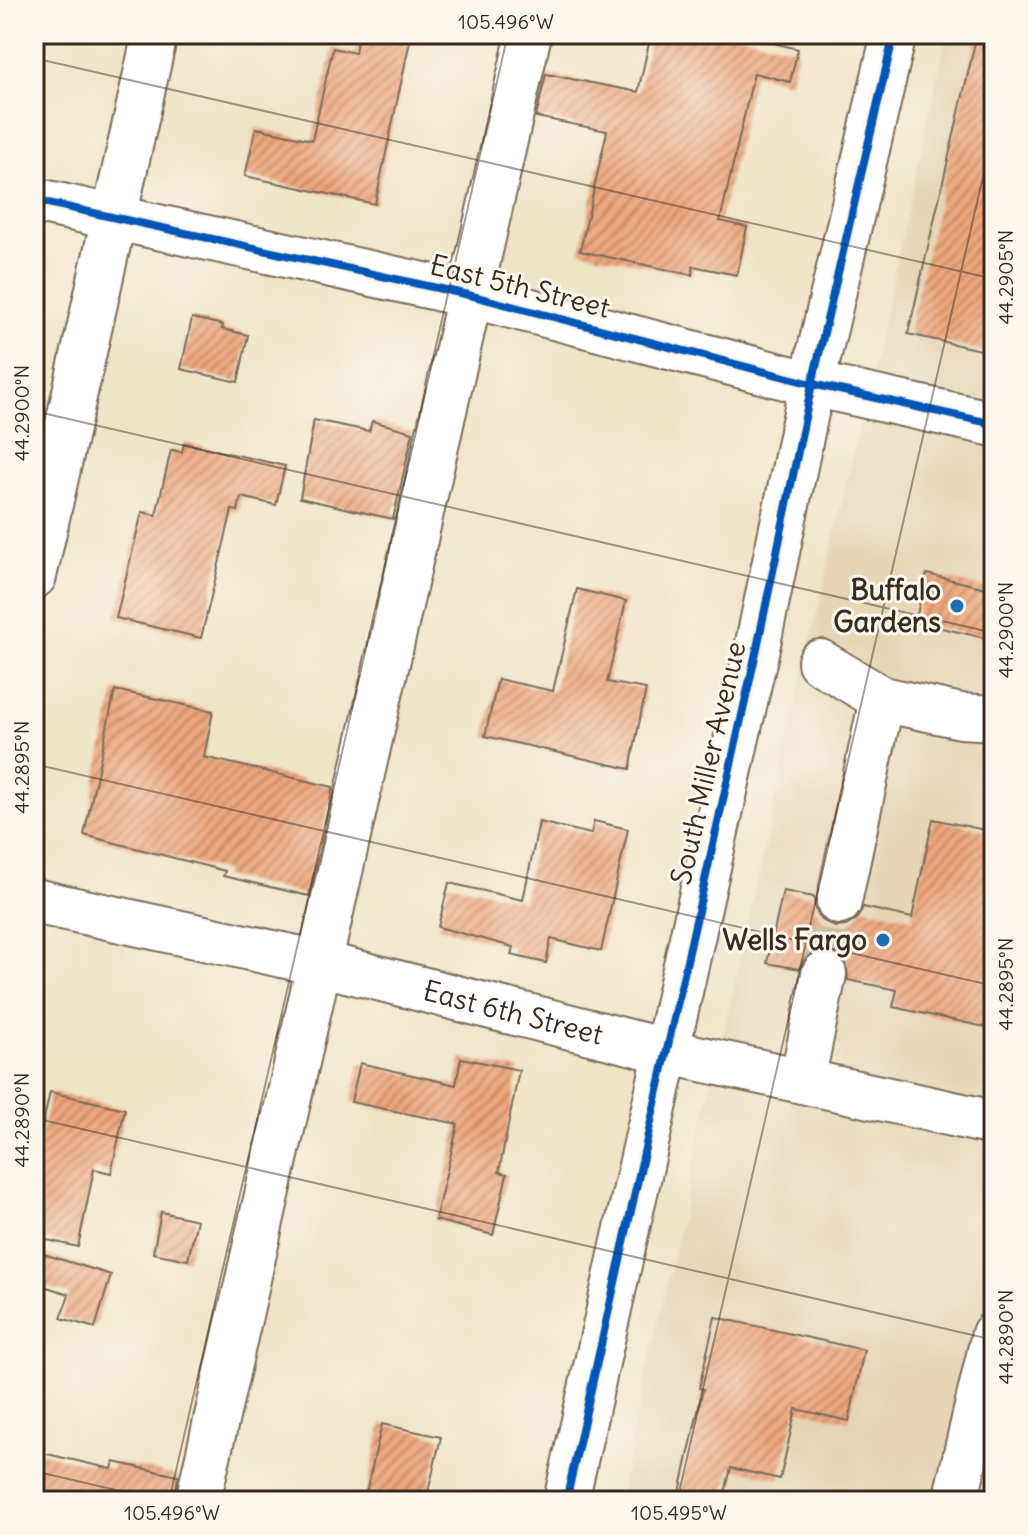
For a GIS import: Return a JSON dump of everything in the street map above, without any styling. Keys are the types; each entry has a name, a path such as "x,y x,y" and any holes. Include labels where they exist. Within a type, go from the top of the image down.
{"street":[{"path":"34,576 155,34"},
{"path":"198,1501 529,34"},
{"name":"South Miller Avenue","path":"566,1501 757,648 812,384 894,34"},
{"name":"East 5th Street","path":"34,200 469,295 812,384 994,424"},
{"path":"994,699 964,687 886,669 820,662 882,699 961,716 994,718"},
{"path":"839,902 882,699"},
{"name":"East 6th Street","path":"34,901 319,963 665,1051 994,1123"},
{"path":"802,1081 824,974"},
{"path":"955,1501 994,1334"}],"shaded area":[{"path":"947,34 994,34 994,1501 618,1501"}],"building":[{"path":"358,34 380,34 410,41 375,204 245,176 256,128 312,140 333,48 355,53"},
{"path":"651,34 735,34 798,49 790,82 754,73 720,221 747,227 737,275 693,266 692,275 580,251 607,131 536,117 546,74 638,92"},
{"path":"977,34 994,34 994,353 908,334"},
{"path":"192,318 248,335 238,382 181,369"},
{"path":"314,420 369,431 372,421 413,432 393,519 300,498"},
{"path":"184,443 285,466 276,505 241,497 238,511 232,510 201,638 116,618 142,512 156,515 171,450 182,452"},
{"name":"Buffalo Gardens","path":"927,574 994,590 994,640 915,622"},
{"path":"577,589 626,601 607,682 646,689 630,769 485,736 498,679 553,691"},
{"path":"115,690 213,711 204,757 333,787 309,896 223,876 225,871 84,835"},
{"name":"Wells Fargo","path":"933,819 994,832 994,1029 893,1007 897,990 848,980 847,965 841,956 830,950 815,951 805,958 799,969 767,963 783,891 814,897 815,909 822,920 835,927 846,926 857,919 863,907 912,918"},
{"path":"594,821 628,829 601,951 551,939 546,963 511,955 513,947 438,927 449,883 523,900 539,822 591,834"},
{"path":"461,1058 519,1070 499,1172 507,1174 493,1235 435,1220 458,1124 351,1102 360,1063 456,1085"},
{"path":"50,1092 125,1109 111,1173 94,1169 78,1247 34,1237 34,1165"},
{"path":"161,1212 197,1220 188,1260 153,1253"},
{"path":"34,1251 111,1275 95,1328 61,1318 69,1294 34,1283"},
{"path":"715,1317 864,1350 849,1421 796,1409 780,1479 731,1468 723,1501 678,1501 703,1389 699,1388"},
{"path":"382,1424 441,1437 426,1501 364,1501"},
{"path":"34,1451 112,1469 114,1462 178,1476 174,1501 34,1501"}],"tunnel":[{"path":"824,974 839,902"}],"cycle path":[{"path":"566,1501 757,648 812,384 894,34"},
{"path":"34,200 469,295 812,384 994,424"}],"place":[{"name":"Buffalo Gardens","path":"957,606"},
{"name":"Wells Fargo","path":"883,940"}]}
